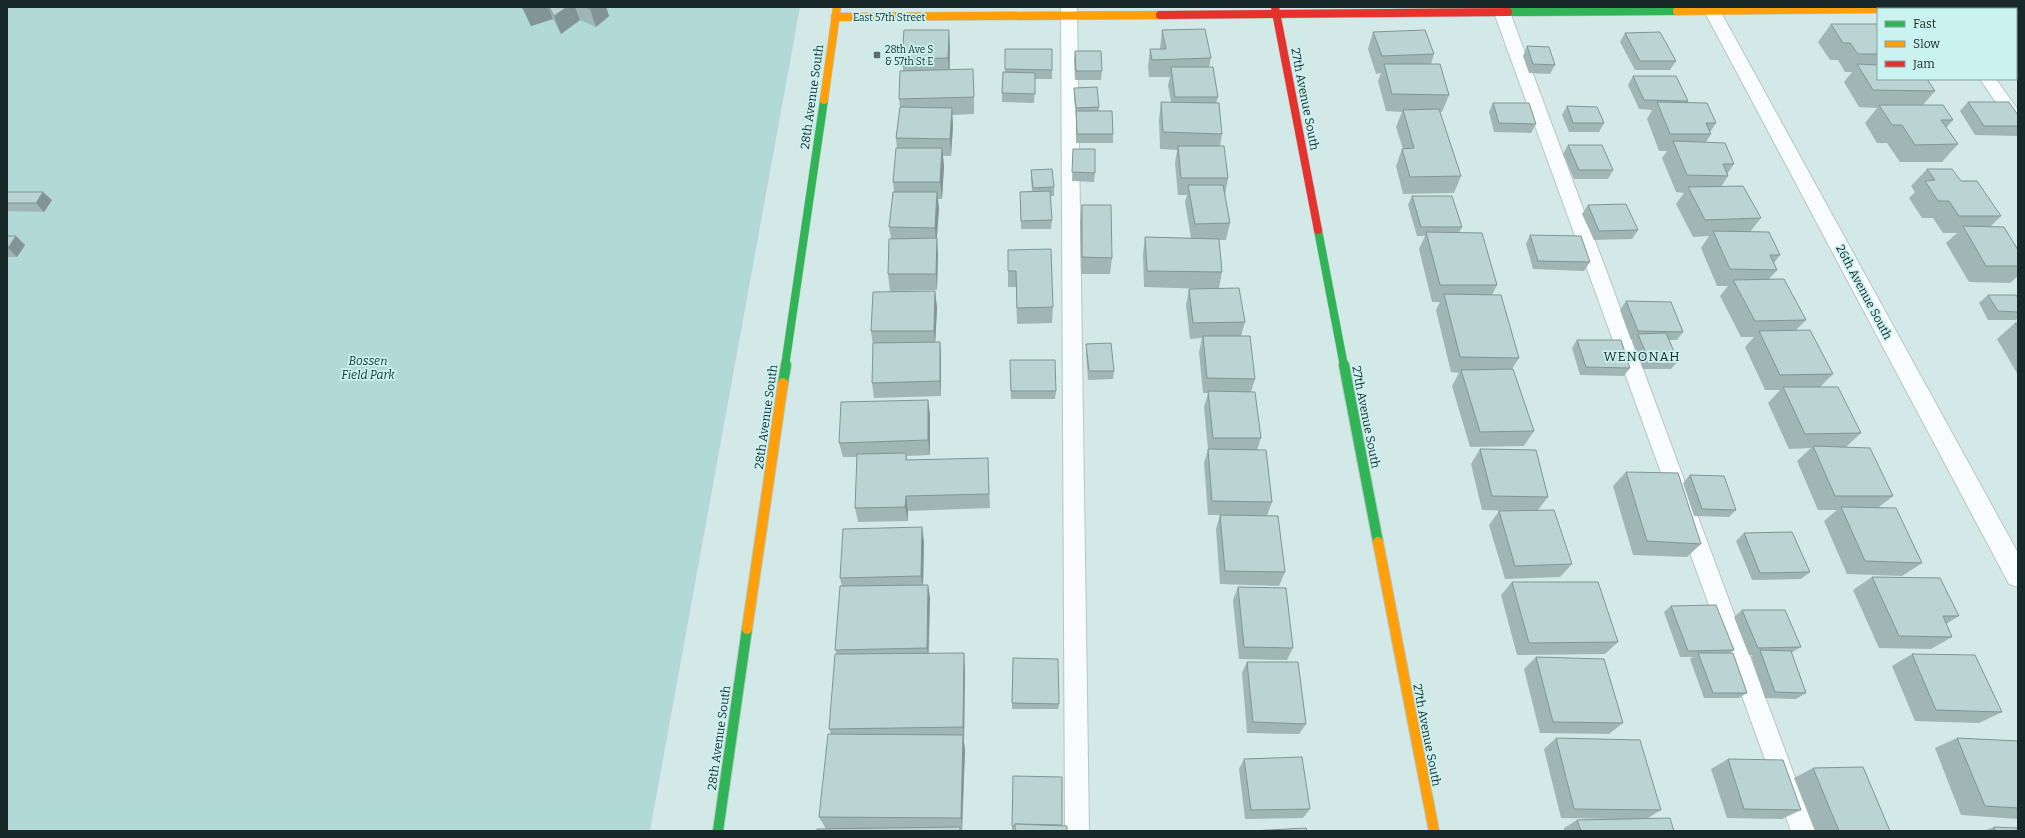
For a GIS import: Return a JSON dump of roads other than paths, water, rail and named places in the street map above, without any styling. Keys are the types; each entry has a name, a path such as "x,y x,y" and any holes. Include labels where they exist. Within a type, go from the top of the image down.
{"street":[{"name":"28th Avenue South","path":"718,831 837,7"},
{"path":"1938,8 2018,8"},
{"name":"26th Avenue South","path":"1711,9 2018,576"},
{"name":"East 57th Street","path":"835,17 1069,11 1877,9"},
{"name":"27th Avenue South","path":"1276,10 1434,831"}],"lane":[{"path":"1501,10 1803,831"},
{"path":"1069,11 1077,831"},
{"path":"1989,80 2018,122"}],"place":[{"name":"28th Ave S & 57th St E","path":"877,55"}],"district":[{"name":"WENONAH","path":"1642,356"}],"park label":[{"name":"Bossen Field Park","path":"368,368"}]}
